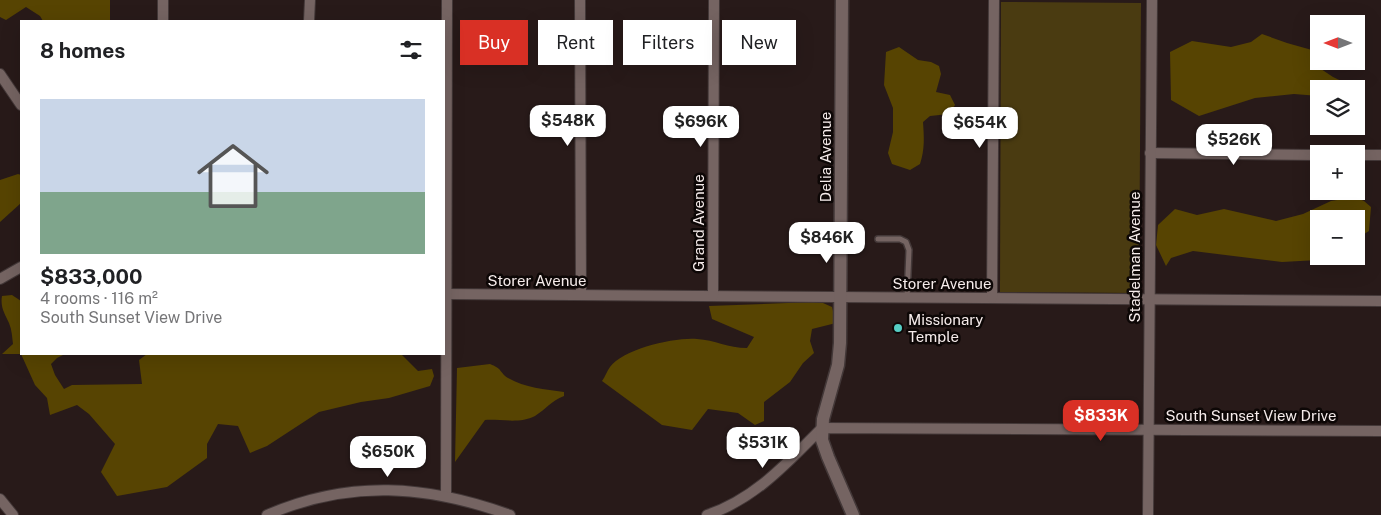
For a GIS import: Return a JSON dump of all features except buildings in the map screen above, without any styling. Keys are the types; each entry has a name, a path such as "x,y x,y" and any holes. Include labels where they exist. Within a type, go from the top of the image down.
{"street":[{"path":"163,0 163,20"},
{"path":"309,20 310,0"},
{"path":"446,495 447,0"},
{"path":"580,0 581,295"},
{"name":"Grand Avenue","path":"713,296 714,0"},
{"name":"Delia Avenue","path":"842,0 841,297 838,365 822,428 822,440 853,515"},
{"path":"992,298 994,0"},
{"name":"Stadelman Avenue","path":"1148,515 1152,0"},
{"path":"0,74 20,104"},
{"path":"1150,153 1310,154"},
{"path":"1365,155 1381,155"},
{"path":"0,279 20,268"},
{"name":"Storer Avenue","path":"445,294 1381,301"},
{"path":"706,515 734,503 766,482 822,428"},
{"name":"South Sunset View Drive","path":"822,428 1381,431"},
{"path":"268,515 314,499 363,491 411,491 446,495 510,515"},
{"path":"0,499 14,515"}],"lane":[{"path":"878,239 906,242 909,250 907,298"}],"shaded area":[{"path":"0,0 110,0 110,20 42,20 40,16 26,7 6,20 0,17"},
{"path":"1001,2 1141,3 1139,293 1000,292"},
{"path":"1262,34 1310,49 1310,70 1322,70 1339,80 1310,80 1310,95 1294,94 1255,98 1199,116 1171,100 1170,52 1192,41 1231,47 1251,42"},
{"path":"899,47 918,60 931,62 939,66 941,74 936,92 950,95 955,105 949,114 930,116 923,122 924,143 922,159 920,164 910,170 892,164 888,153 893,132 893,108 884,85 886,52"},
{"path":"20,175 20,204 0,222 0,180"},
{"path":"1331,201 1364,201 1371,207 1369,231 1365,233 1365,210 1312,210"},
{"path":"1175,209 1197,215 1224,209 1276,221 1310,211 1310,260 1282,262 1193,251 1171,258 1166,266 1156,245 1158,225"},
{"path":"12,295 20,300 20,354 2,354 13,344 10,326 2,307 2,296"},
{"path":"823,303 832,307 836,323 812,329 810,341 814,353 803,363 790,382 764,402 764,421 755,425 738,413 708,409 692,430 662,425 602,381 610,367 626,355 663,342 697,339 747,348 754,337 712,319 709,306"},
{"path":"21,355 63,355 51,364 55,375 64,389 72,385 142,384 139,360 146,355 402,355 418,371 432,369 434,376 430,386 389,398 361,402 319,412 267,446 250,453 238,426 218,424 207,444 207,458 167,487 117,496 101,472 115,444 89,414 77,405 50,415 47,398 35,385"},
{"path":"490,364 497,367 508,378 521,384 564,392 564,396 535,416 523,420 485,420 455,462 457,368"}],"place":[{"name":"Missionary Temple","path":"898,328"}]}
